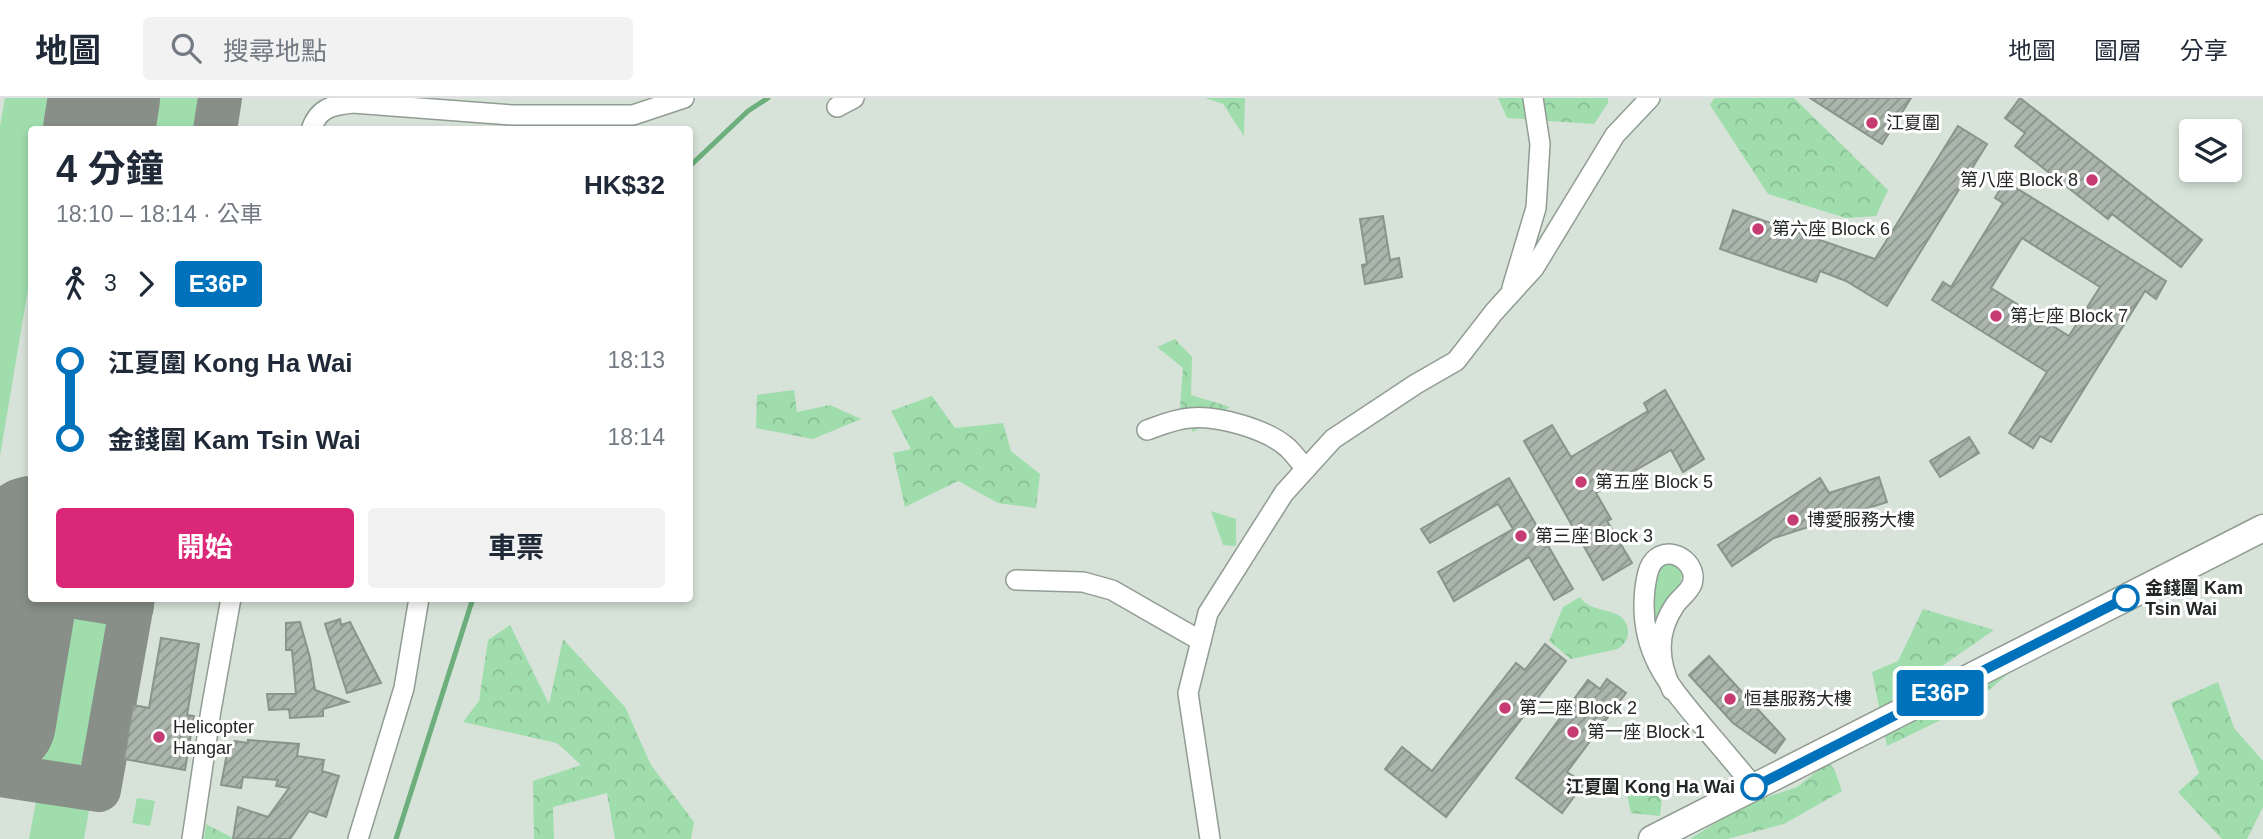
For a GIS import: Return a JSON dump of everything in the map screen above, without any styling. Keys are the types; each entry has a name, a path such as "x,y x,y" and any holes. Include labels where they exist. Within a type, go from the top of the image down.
{"main road":[{"path":"1652,839 2263,528"}],"street":[{"path":"313,126 322,110 331,105 353,103 634,122 684,98"},
{"path":"1512,292 1514,277 1536,208 1540,144 1534,98"},
{"path":"1210,839 1188,694 1208,613 1283,493 1334,439 1416,384 1457,361 1534,268 1615,135 1650,98"},
{"path":"1147,430 1191,418 1218,419 1265,433 1287,447 1306,468"},
{"path":"1672,690 1663,670 1661,640 1668,618 1692,584 1693,574 1682,557 1673,554 1654,560 1649,568 1644,615 1651,650 1672,690 1754,787"},
{"path":"1016,580 1083,582 1112,590 1201,641"},
{"path":"192,839 230,602"},
{"path":"358,839 404,688 418,602"}],"green space":[{"path":"5,98 61,98 56,126 28,126 28,289 0,456 0,126"},
{"path":"153,98 209,98 204,126 148,126"},
{"path":"1205,98 1245,98 1244,136 1223,104"},
{"path":"1498,98 1608,98 1608,103 1594,124 1507,118"},
{"path":"1714,98 1794,98 1888,190 1876,216 1846,218 1768,194 1710,105"},
{"path":"1175,339 1192,357 1191,395 1230,407 1193,432 1180,406 1183,368 1157,347"},
{"path":"794,390 797,412 830,405 861,419 813,439 756,428 757,395"},
{"path":"932,396 955,428 1003,423 1011,451 1040,474 1036,508 998,503 958,481 905,507 893,453 911,449 891,411"},
{"path":"1211,511 1236,519 1236,546 1223,545"},
{"path":"1666,564 1677,566 1682,576 1663,606 1655,625 1655,584 1657,576"},
{"path":"1580,597 1592,607 1614,613 1626,622 1628,636 1618,649 1571,659 1549,641 1563,607"},
{"path":"70,603 121,612 95,770 43,761"},
{"path":"1923,609 1994,630 1929,675 1945,701 2008,674 1970,706 1887,746 1872,672 1898,661"},
{"path":"510,625 549,704 563,639 625,707 651,765 694,822 691,839 615,839 607,793 553,807 554,839 534,839 533,781 581,765 557,743 463,722 479,701 488,640"},
{"path":"2218,682 2234,728 2263,761 2263,807 2247,839 2222,839 2178,792 2199,773 2171,703"},
{"path":"1829,762 1842,791 1784,824 1727,839 1690,839 1744,805 1797,787"},
{"path":"1634,785 1663,788 1660,816 1631,813 1626,790"},
{"path":"37,796 90,805 84,839 29,839"},
{"path":"137,798 155,801 150,826 132,823"},
{"path":"206,824 233,838 204,839"}],"building":[{"name":"江夏圍","path":"1810,98 1911,98 1882,144"},
{"name":"第八座 Block 8","path":"2020,98 2202,240 2181,267 2112,214 2108,219 2015,146 2025,133 2005,118"},
{"name":"第六座 Block 6","path":"1958,126 1987,144 1887,306 1846,281 1820,271 1816,282 1720,249 1733,210 1875,259"},
{"name":"第七座 Block 7","path":"2005,181 2166,281 2156,299 2145,291 2051,442 2040,436 2033,448 2009,433 2047,372 1932,300 1943,282 1951,287 2003,203 1995,198","holes":["2022,238 2100,287 2069,336 1991,288"]},
{"path":"1383,216 1390,260 1399,258 1402,277 1365,284 1362,265 1367,264 1360,219"},
{"name":"第五座 Block 5","path":"1665,390 1704,459 1683,472 1671,450 1596,493 1611,519 1607,521 1632,563 1603,580 1524,441 1552,425 1571,457 1648,411 1644,403"},
{"path":"1969,437 1979,453 1940,477 1930,461"},
{"name":"博愛服務大樓","path":"1879,477 1887,502 1774,538 1732,566 1718,545 1820,478 1829,493"},
{"name":"第三座 Block 3","path":"1509,478 1573,589 1554,600 1529,557 1454,601 1438,572 1513,529 1498,504 1430,543 1421,529"},
{"path":"340,619 341,625 350,622 381,683 347,693 325,624"},
{"path":"300,622 315,690 348,702 323,709 323,716 290,718 289,709 269,710 267,694 296,694 292,650 286,650 286,623"},
{"path":"161,638 199,644 187,715 194,716 185,770 124,759 133,705 149,708"},
{"name":"第二座 Block 2","path":"1545,644 1566,661 1446,817 1385,769 1402,747 1432,771 1516,663 1525,670"},
{"name":"恒基服務大樓","path":"1709,656 1785,739 1775,753 1733,723 1689,675"},
{"name":"第一座 Block 1","path":"1607,679 1626,693 1567,772 1584,783 1562,813 1516,778 1588,680 1600,689"},
{"path":"248,740 299,744 297,756 324,760 322,771 339,776 326,817 309,811 290,839 233,839 238,807 268,817 289,788 276,786 278,780 243,777 241,788 221,785 229,743 248,743"}],"waterway":[{"path":"693,163 748,111 768,98"},
{"path":"396,839 472,602"}],"taxiway":[{"path":"216,126 220,98"},
{"path":"22,589 28,590"},
{"path":"107,602 132,606"},
{"path":"0,775 99,790 132,602"}],"runway":[{"path":"100,126 104,98"},
{"path":"0,722 28,556"}],"bus line":[{"name":"E36P","path":"1754,787 2126,598"}],"place":[{"name":"江夏圍","path":"1872,123"},
{"name":"第八座 Block 8","path":"2092,180"},
{"name":"第六座 Block 6","path":"1758,229"},
{"name":"第七座 Block 7","path":"1996,316"},
{"name":"第五座 Block 5","path":"1581,482"},
{"name":"博愛服務大樓","path":"1793,520"},
{"name":"第三座 Block 3","path":"1521,536"},
{"name":"金錢圍 Kam Tsin Wai","path":"2126,598"},
{"name":"恒基服務大樓","path":"1730,699"},
{"name":"第二座 Block 2","path":"1505,708"},
{"name":"第一座 Block 1","path":"1573,732"},
{"name":"Helicopter Hangar","path":"159,737"},
{"name":"江夏圍 Kong Ha Wai","path":"1754,787"}]}
